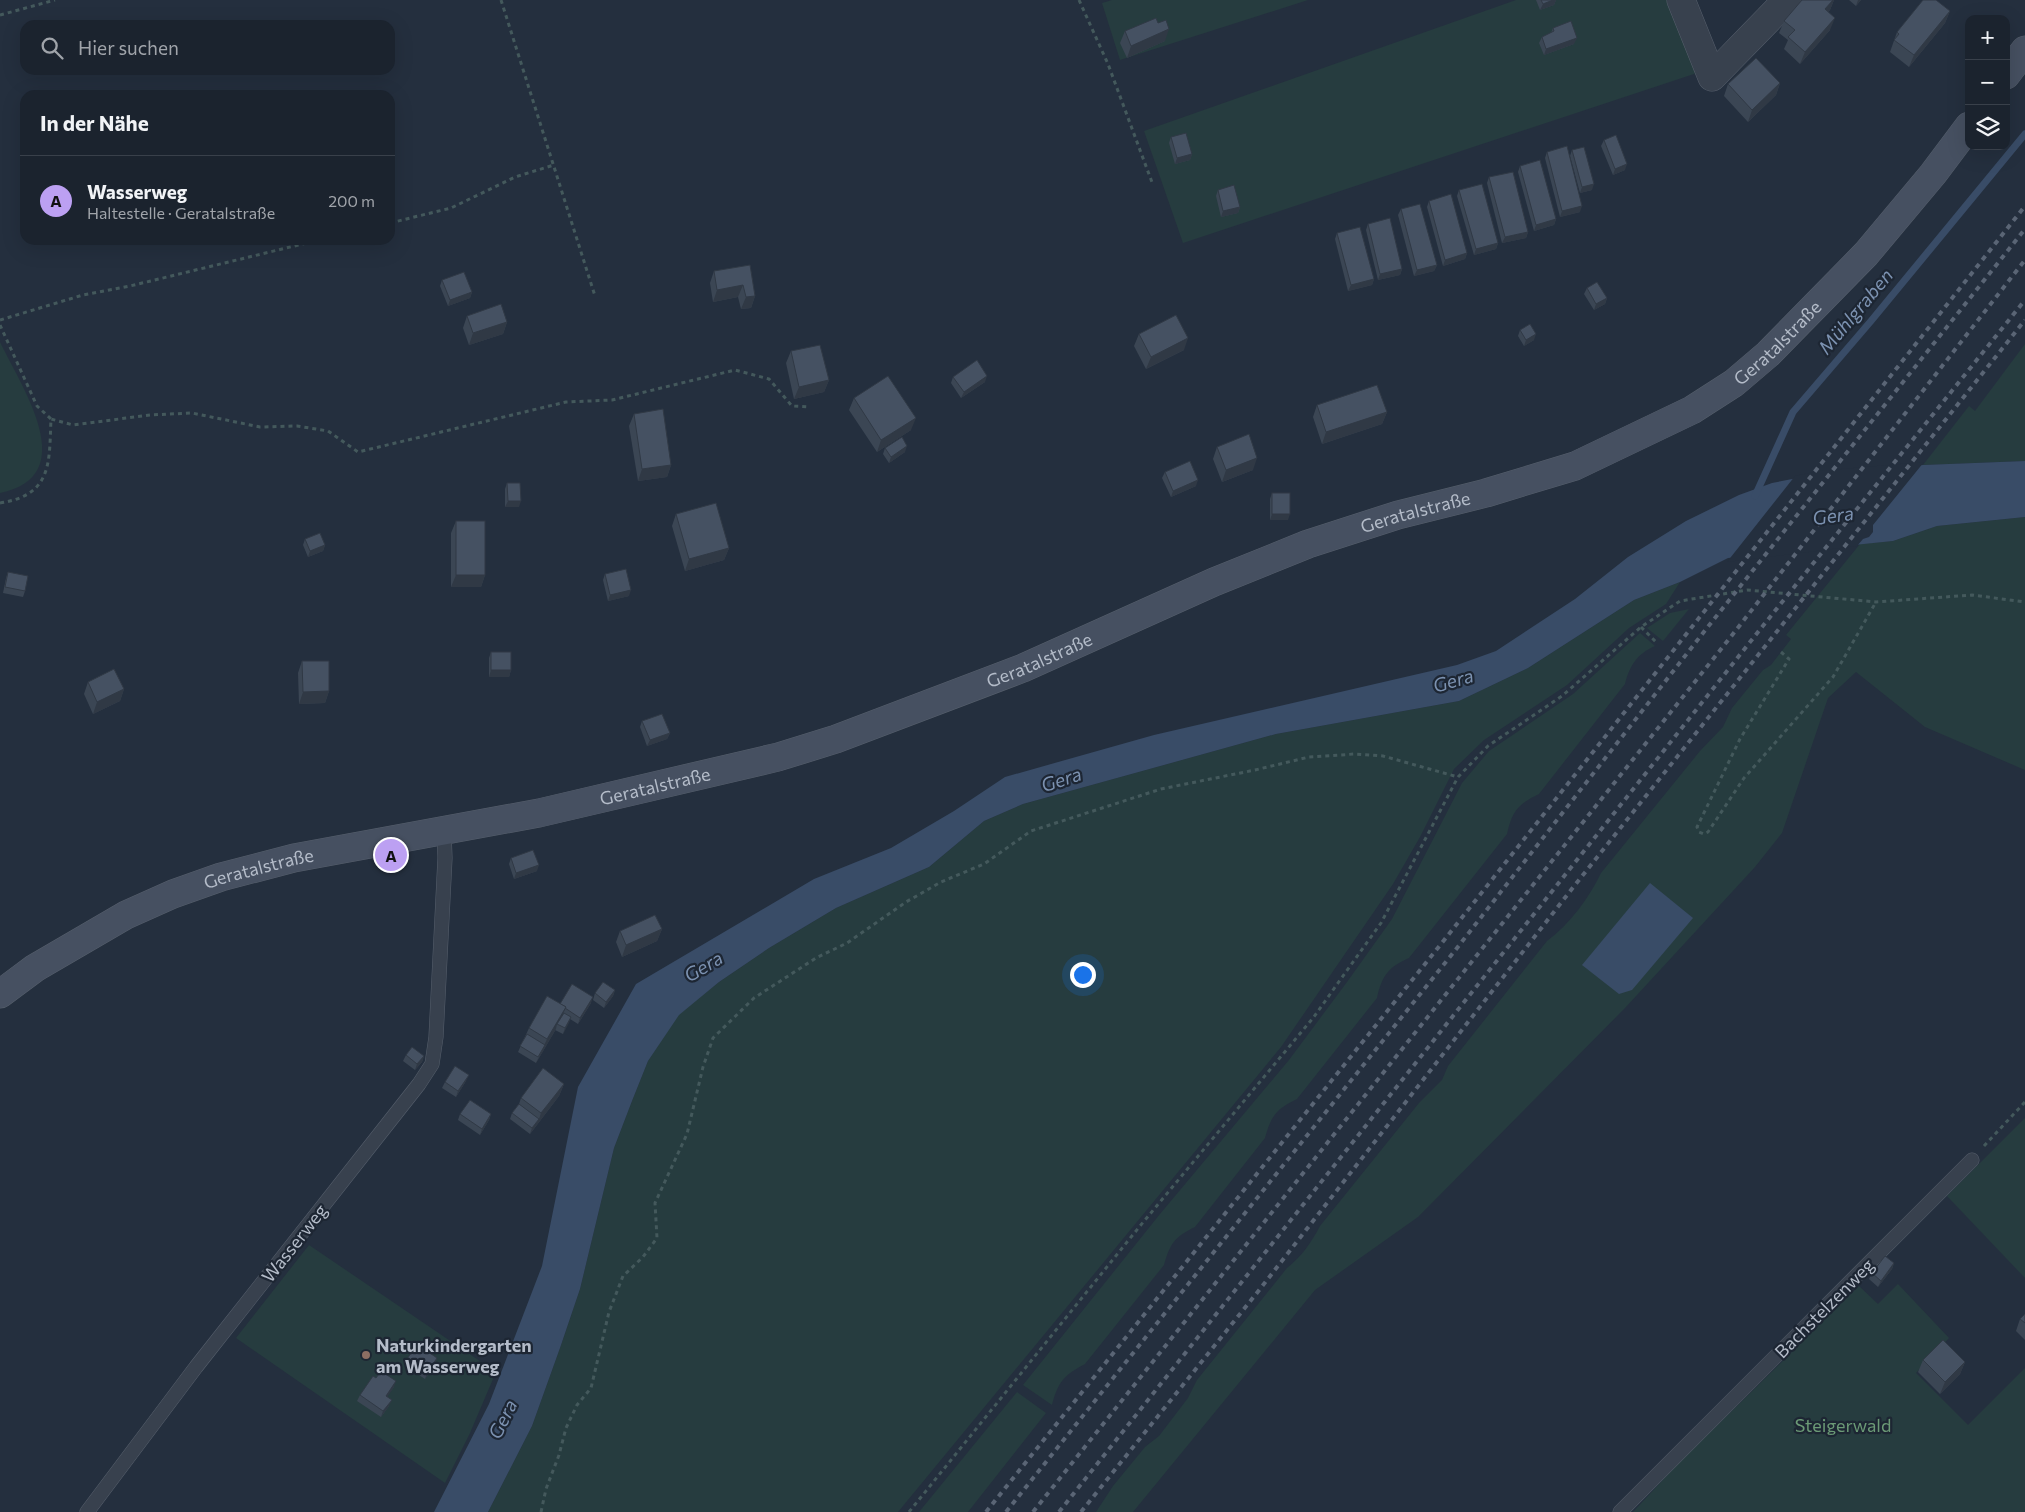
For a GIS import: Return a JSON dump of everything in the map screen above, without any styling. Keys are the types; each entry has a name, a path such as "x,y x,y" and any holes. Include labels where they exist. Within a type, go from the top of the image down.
{"street":[{"path":"1682,0 1712,77 1787,0"},
{"path":"2010,71 2025,50"},
{"name":"Geratalstraße","path":"0,994 35,968 118,920 173,894 221,877 294,858 539,813 778,757 836,739 1023,668 1214,582 1308,544 1398,515 1486,493 1575,466 1692,410 1734,383 1768,354 1866,254 1933,174 1965,131"}],"lane":[{"name":"Wasserweg","path":"86,1512 419,1084 432,1064 436,1037 445,858 444,831"},
{"name":"Bachstelzenweg","path":"1620,1512 1972,1160"}],"path":[{"path":"0,15 55,0"},
{"path":"501,0 595,296"},
{"path":"1079,0 1108,64 1153,185"},
{"path":"395,222 451,208 515,177 554,165"},
{"path":"0,320 83,295 130,286 298,245"},
{"path":"0,325 37,406 51,419 72,425 150,415 192,413 260,427 297,426 328,432 358,452 566,402 612,400 735,370 769,379 792,406 810,407"},
{"path":"0,503 18,500 41,484 49,467 51,419"},
{"path":"909,1512 1140,1226 1313,1018 1381,923 1458,776 1488,746 1562,696 1641,627 1680,601 1747,590 1876,602 1972,595 2025,602"},
{"path":"1781,652 1789,660 1740,739 1697,827 1699,832 1704,834 1708,832 1744,778 1833,677 1876,602"},
{"path":"1641,627 1658,644"},
{"path":"541,1512 546,1489 560,1455 566,1428 577,1405 591,1388 609,1312 623,1276 644,1257 657,1238 655,1204 687,1134 703,1067 713,1038 754,998 816,958 847,943 906,902 941,882 984,864 1031,831 1161,789 1309,757 1355,754 1383,756 1458,776"},
{"path":"1972,1160 2025,1102"}],"green space":[{"path":"1112,0 1308,0 1120,60 1102,3"},
{"path":"1516,0 1670,0 1700,72 1183,243 1144,131"},
{"path":"0,342 32,406 39,428 42,450 38,469 25,484 0,493"},
{"path":"2025,344 2025,461 1923,465 1969,406 1975,411"},
{"path":"2025,517 2025,770 1925,727 1856,672 1828,698 1782,833 1755,867 1625,1008 1418,1217 1315,1290 1133,1512 1096,1512 1113,1486 1145,1447 1159,1436 1188,1398 1197,1380 1287,1268 1306,1249 1320,1226 1419,1103 1442,1080 1448,1066 1547,941 1578,910 1591,892 1601,873 1700,751 1723,727 1732,708 1763,670 1771,665 1791,639 1786,635 1860,544 1893,541 1937,526"},
{"path":"1680,582 1666,604 1629,628 1567,685 1484,740 1454,769 1420,837 1393,884 1281,1047 898,1512 488,1512 532,1426 560,1348 580,1289 614,1148 648,1061 678,1015 719,982 769,948 836,908 929,867 984,821 1023,804 1276,734 1459,701 1528,668 1634,600"},
{"path":"1689,609 1663,641 1647,628 1670,613"},
{"path":"1640,633 1655,646 1643,653 1635,661 1629,671 1625,684 1539,794 1526,801 1517,809 1511,819 1507,834 1409,958 1396,965 1387,973 1377,998 1297,1099 1284,1106 1275,1114 1265,1138 1195,1227 1182,1234 1174,1242 1168,1252 1164,1265 1085,1364 1063,1380 1052,1405 1023,1385 1160,1214 1289,1060 1347,982 1392,919 1462,783 1489,751 1573,694"},
{"path":"2025,1118 2025,1278 1947,1196"},
{"name":"Naturkindergarten am Wasserweg","path":"309,1245 496,1372 470,1433 445,1483 236,1338"},
{"name":"Steigerwald","path":"1898,1284 1949,1338 1916,1373 1968,1425 2025,1368 2025,1512 1633,1512 1676,1466 1859,1286 1878,1304"},
{"path":"1017,1392 1046,1413 968,1512 919,1512"}],"water":[{"name":"Gera","path":"2025,461 2025,517 1937,526 1893,541 1728,558 1680,582 1634,600 1528,668 1459,701 1276,734 1023,804 984,821 929,867 836,908 769,948 719,982 679,1015 648,1061 614,1148 580,1289 560,1348 532,1426 488,1512 434,1512 489,1404 542,1266 578,1087 636,984 814,879 891,848 954,811 1005,777 1154,735 1457,665 1496,651 1575,599 1628,557 1686,521 1739,495 1772,483 1818,474 1923,465"},
{"path":"1650,883 1693,918 1632,990 1619,994 1582,965"}],"pier":[{"path":"1924,462 1873,525 1873,532 1857,546 1727,562 1795,476 1818,471"}],"building":[{"path":"1541,0 1553,0 1543,4"},
{"path":"1802,0 1833,0 1825,9 1835,18 1805,52 1788,37 1795,30 1784,21"},
{"path":"1923,0 1936,0 1950,11 1914,55 1894,40 1899,34 1897,32"},
{"path":"1156,18 1158,23 1166,20 1169,29 1131,46 1125,31"},
{"path":"1571,21 1577,38 1546,49 1542,37 1554,31 1553,28"},
{"path":"1756,58 1780,83 1752,110 1728,84"},
{"path":"1186,133 1192,154 1177,158 1171,137"},
{"path":"1616,135 1627,164 1615,169 1604,140"},
{"path":"1567,146 1582,206 1562,211 1547,152"},
{"path":"1584,147 1594,184 1582,187 1572,150"},
{"path":"1540,160 1556,219 1536,225 1520,166"},
{"path":"1513,172 1528,232 1505,237 1489,177"},
{"path":"1482,184 1498,243 1476,249 1459,190"},
{"path":"1234,185 1240,207 1223,211 1218,190"},
{"path":"1451,194 1467,253 1445,260 1429,201"},
{"path":"1420,204 1437,265 1417,270 1401,209"},
{"path":"1390,218 1402,269 1380,274 1368,224"},
{"path":"1360,227 1374,279 1351,285 1337,233"},
{"path":"750,265 755,296 746,297 743,285 717,290 714,271"},
{"path":"464,272 472,292 450,300 442,280"},
{"path":"1597,282 1607,298 1596,304 1587,288"},
{"path":"501,304 507,322 473,333 467,316"},
{"path":"1176,315 1188,338 1151,357 1139,334"},
{"path":"1530,324 1536,334 1526,340 1520,330"},
{"path":"820,345 829,380 799,387 791,351"},
{"path":"977,360 987,376 964,392 953,377"},
{"path":"888,376 916,418 881,440 854,398"},
{"path":"1377,385 1387,412 1326,432 1317,405"},
{"path":"663,409 671,465 642,469 634,414"},
{"path":"1249,434 1257,458 1226,470 1217,447"},
{"path":"902,437 907,446 891,457 885,448"},
{"path":"1190,461 1198,480 1173,491 1165,472"},
{"path":"507,483 520,483 521,501 508,501"},
{"path":"1272,493 1290,493 1290,514 1272,514"},
{"path":"716,503 729,548 689,559 676,514"},
{"path":"456,521 485,521 485,575 456,575"},
{"path":"320,533 325,545 310,551 305,539"},
{"path":"626,569 631,590 610,595 605,574"},
{"path":"8,572 28,576 25,591 5,587"},
{"path":"491,652 511,652 511,670 491,670"},
{"path":"302,661 329,661 329,691 303,692"},
{"path":"114,669 124,689 97,702 88,682"},
{"path":"662,714 670,733 650,740 642,721"},
{"path":"533,850 539,865 516,873 511,858"},
{"path":"655,915 662,929 626,945 620,931"},
{"path":"603,982 615,990 606,1002 595,993"},
{"path":"572,984 593,997 580,1018 560,1004"},
{"path":"547,996 566,1007 547,1039 529,1028"},
{"path":"564,1013 571,1017 565,1028 557,1024"},
{"path":"527,1034 545,1045 538,1057 520,1046"},
{"path":"412,1047 424,1056 417,1064 406,1055"},
{"path":"455,1066 469,1075 458,1091 445,1082"},
{"path":"543,1068 564,1084 541,1113 521,1098"},
{"path":"470,1100 491,1114 482,1129 460,1114"},
{"path":"519,1104 539,1119 532,1128 512,1113"},
{"path":"1885,1256 1894,1263 1881,1281 1872,1273"},
{"path":"2025,1314 2025,1323 2020,1319"},
{"path":"1943,1340 1965,1362 1945,1382 1923,1360"},
{"path":"417,1344 437,1358 427,1373 407,1359"},
{"path":"381,1371 396,1381 386,1396 392,1400 383,1411 360,1395 373,1376 376,1378"}],"waterway":[{"name":"Mühlgraben","path":"1755,496 1793,412 1871,321 2025,134"}],"railway":[{"path":"986,1512 1445,939 2025,206"},
{"path":"1006,1512 1457,948 1703,633 2025,229"},
{"path":"1033,1512 1733,634 2025,260"},
{"path":"1059,1512 1758,632 2025,300"},
{"path":"1081,1512 1260,1289 1571,890 2025,320"}],"place":[{"name":"Wasserweg","path":"391,855"},
{"name":"Naturkindergarten am Wasserweg","path":"366,1355"}]}
